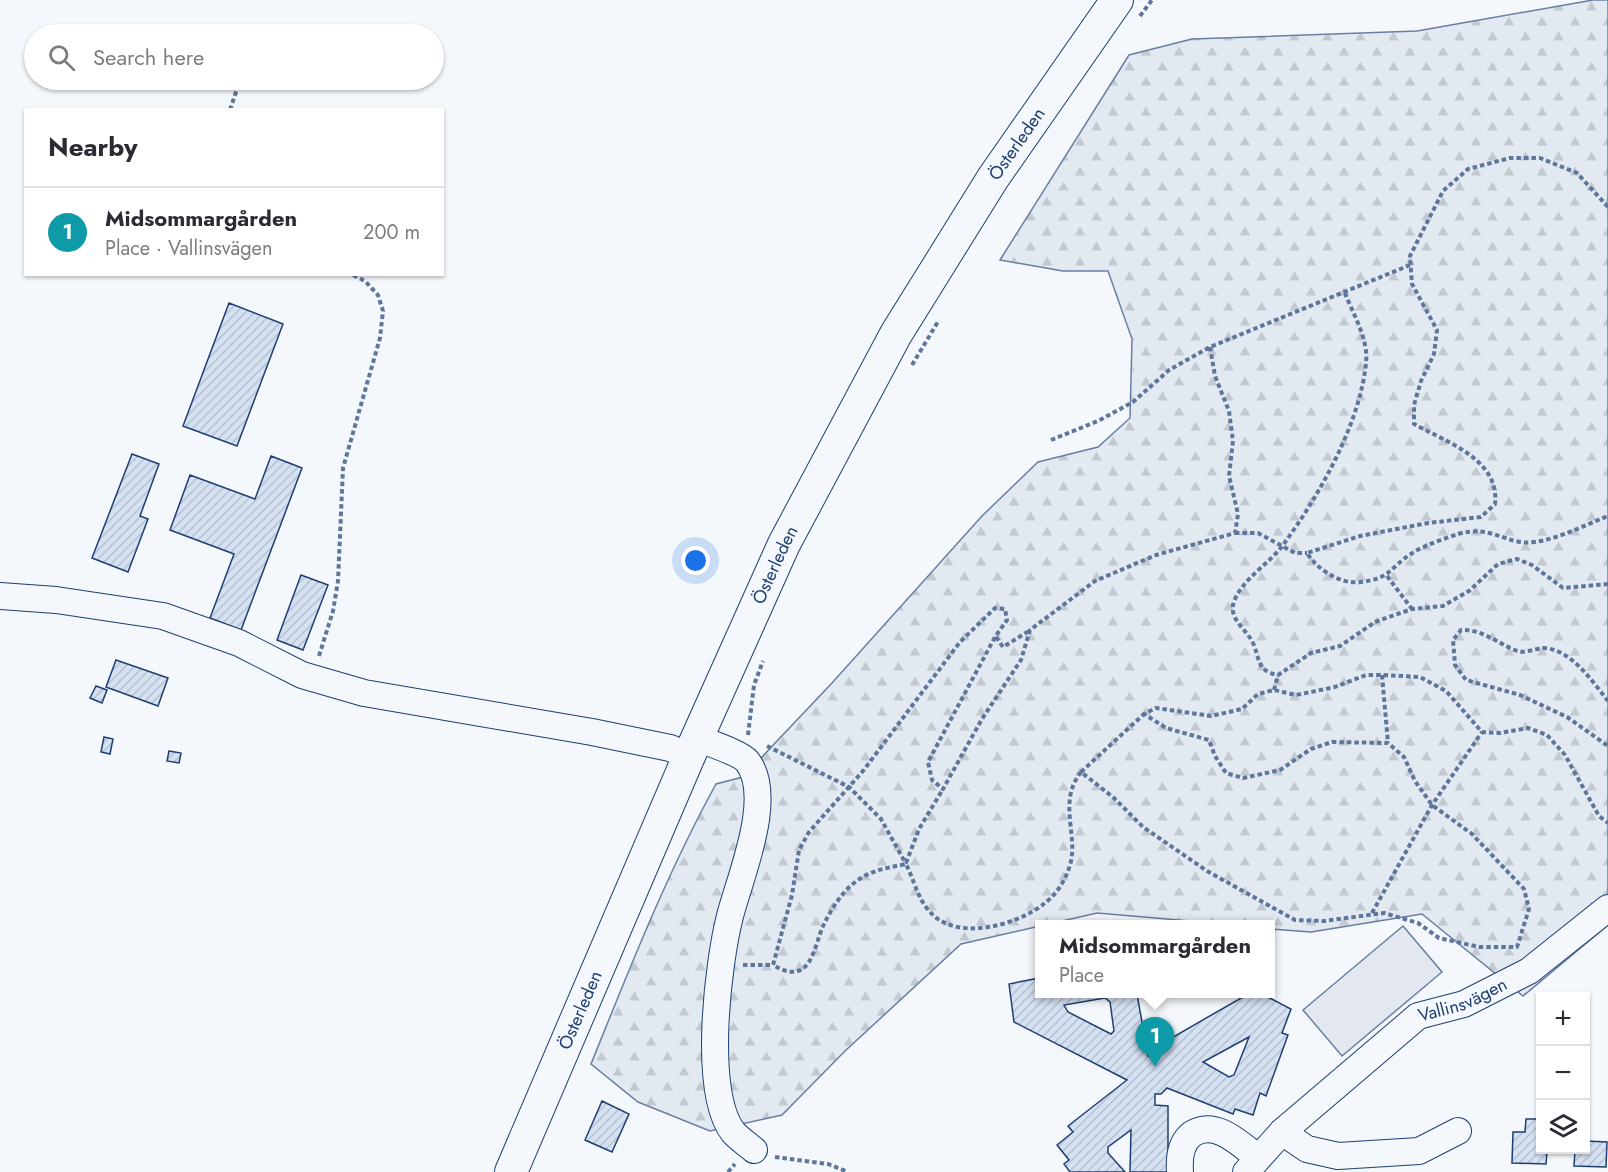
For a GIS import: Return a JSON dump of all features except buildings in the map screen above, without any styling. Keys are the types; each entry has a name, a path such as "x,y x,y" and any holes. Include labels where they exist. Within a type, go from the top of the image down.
{"main road":[{"name":"Österleden","path":"511,1172 693,747 784,544 896,334 993,178 1126,12"}],"street":[{"path":"0,596 56,600 163,616 239,643 312,677 364,693 592,732 670,748 693,747 755,752 754,774 758,798 754,829 729,919 715,1019 722,1104 732,1131 754,1150"},
{"name":"Vallinsvägen","path":"1252,1164 1282,1132 1418,1016 1464,1004 1529,971 1608,908"},
{"path":"1180,1172 1180,1154 1186,1138 1198,1130 1209,1128 1230,1136 1252,1164"},
{"path":"1282,1132 1307,1149 1338,1156 1419,1150 1458,1131"}],"path":[{"path":"1126,12 1152,0"},
{"path":"231,108 237,90"},
{"path":"995,637 1003,647 1030,630 1095,581 1156,555 1235,533 1258,533 1295,553 1307,553 1360,536 1428,523 1481,517 1495,504 1496,490 1488,472 1473,456 1414,424 1414,405 1421,381 1434,354 1437,330 1412,284 1410,256 1443,191 1468,169 1510,158 1540,158 1577,173 1608,207"},
{"path":"1051,440 1098,421 1132,402 1169,370 1210,347 1410,265"},
{"path":"312,677 333,611 338,581 343,468 380,338 383,311 378,295 365,281 355,276"},
{"path":"1278,675 1269,673 1255,658 1254,644 1234,619 1233,601 1247,582 1282,546 1336,459 1353,415 1367,361 1360,331 1345,293"},
{"path":"908,373 943,314"},
{"path":"1210,347 1215,376 1229,411 1233,441 1229,476 1238,514 1235,533"},
{"path":"1307,553 1315,565 1338,579 1359,583 1387,576 1411,554 1459,534 1483,530 1515,542 1534,542 1608,516"},
{"path":"1274,690 1278,675 1311,653 1340,646 1375,622 1412,609 1443,606 1469,591 1498,564 1517,559 1532,565 1563,588 1608,584"},
{"path":"1387,576 1412,609"},
{"path":"906,864 873,871 854,883 824,925 818,948 810,964 794,972 782,970 773,965 792,895 799,850 809,832 849,787 960,642 995,608 1005,609 1007,620 995,637 928,762 932,780 943,789"},
{"path":"1608,700 1581,668 1558,650 1542,648 1520,652 1474,629 1461,630 1453,640 1455,665 1466,680 1520,696 1567,717 1608,746"},
{"path":"906,864 919,829 987,711 1021,660 1030,630"},
{"path":"767,653 754,685 755,752 849,787 881,819 906,864 921,899 932,915 957,928 989,929 1045,904 1060,888 1071,863 1071,784 1144,714 1156,708 1211,716 1242,709 1258,694 1274,690 1296,695 1335,687 1366,675 1420,677 1446,691 1482,732 1500,733 1527,728 1547,735 1565,755 1599,816 1608,823"},
{"path":"1382,675 1388,743"},
{"path":"1081,772 1114,798 1143,827 1216,876 1244,893 1270,903 1295,920 1324,921 1384,913 1418,922 1439,938 1479,947 1517,947 1529,909 1524,889 1472,834 1432,805 1415,781 1404,757 1388,743 1332,742 1311,749 1280,770 1243,778 1226,773 1215,756 1209,740 1166,728 1144,714"},
{"path":"1372,914 1432,805 1482,732"},
{"path":"754,1150 778,1158 828,1164 848,1172"}],"green space":[{"path":"1593,0 1608,0 1608,925 1523,996 1422,914 1311,932 1275,929 1275,920 1178,920 1097,913 1066,920 1035,920 1035,927 961,944 845,1051 782,1115 710,1131 638,1102 591,1064 665,887 716,784 743,777 832,683 982,516 1038,462 1098,447 1130,418 1132,339 1108,271 1063,271 1000,260 1129,55 1192,39 1417,31"}],"shaded area":[{"path":"1403,926 1442,972 1342,1056 1303,1010"}],"place":[{"name":"Midsommargården","path":"1155,1067"}]}
